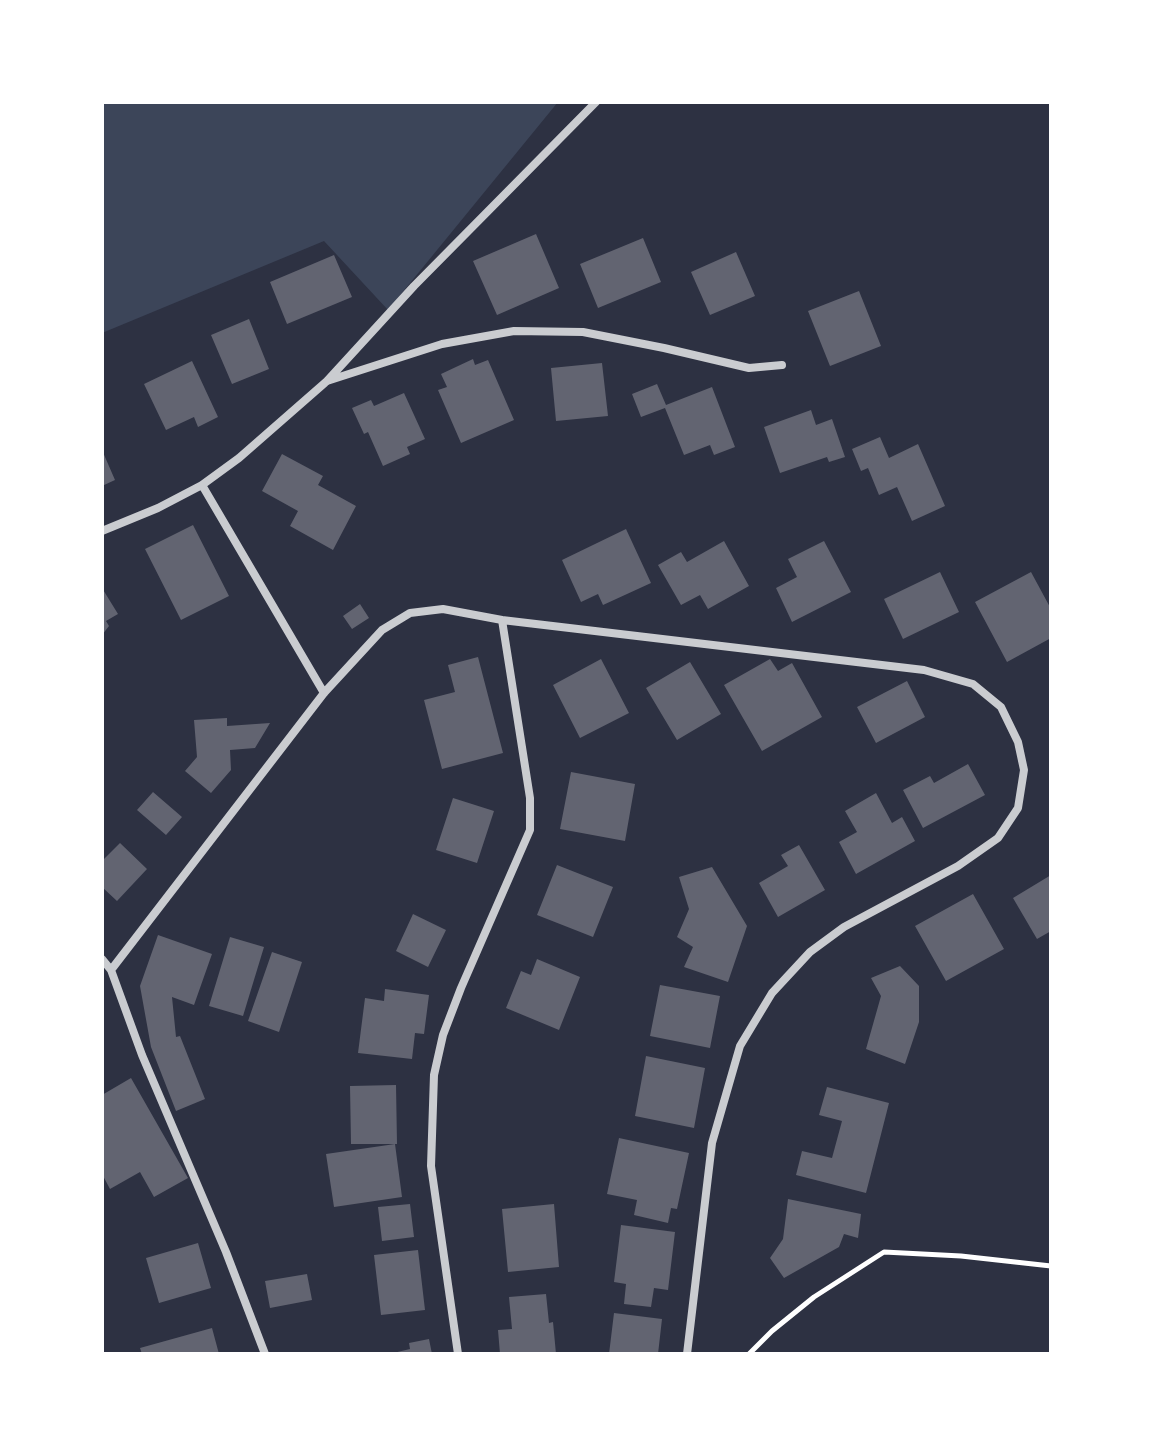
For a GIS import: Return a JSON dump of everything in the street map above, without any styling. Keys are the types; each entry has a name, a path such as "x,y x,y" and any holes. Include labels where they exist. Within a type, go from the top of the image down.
{"street":[{"path":"102,531 158,508 202,485 239,458 327,381 414,286 596,102"},
{"path":"327,381 442,344 514,331 583,332 749,368 782,365"},
{"path":"202,485 324,693"},
{"path":"111,970 324,693 382,630 410,613 443,609 502,620 924,670 973,684 1001,707 1018,742 1024,770 1018,808 998,838 958,866 844,927 810,952 772,993 740,1046 712,1143 687,1354"},
{"path":"458,1354 431,1166 434,1075 443,1035 461,988 530,830 530,798 502,620"},
{"path":"102,959 111,970 142,1055 226,1252 265,1354"}],"path":[{"path":"749,1354 814,1297 884,1252 961,1256 1051,1266"}],"shaded area":[{"path":"102,102 558,102 388,310 324,241 102,333"}],"building":[{"path":"536,234 559,288 497,315 473,261"},
{"path":"643,238 661,282 598,308 580,264"},
{"path":"736,252 755,296 710,315 691,272"},
{"path":"334,255 352,297 287,324 270,282"},
{"path":"859,291 881,346 830,366 808,311"},
{"path":"249,319 269,369 232,384 211,335"},
{"path":"473,359 475,365 488,360 514,420 461,443 438,390 447,387 441,374"},
{"path":"192,361 218,417 198,427 194,417 166,430 144,384"},
{"path":"602,363 608,416 556,421 551,368"},
{"path":"657,384 666,405 712,387 735,447 714,455 710,445 684,455 665,408 641,417 632,394"},
{"path":"404,393 425,439 407,447 410,454 383,466 368,432 364,434 352,408 371,400 374,406"},
{"path":"811,410 816,425 832,419 845,457 829,462 827,457 780,473 764,427"},
{"path":"880,437 889,458 918,444 945,506 912,521 897,487 879,495 868,468 861,471 852,449"},
{"path":"102,450 115,480 102,486"},
{"path":"282,454 323,476 318,485 356,506 333,550 290,526 298,511 262,491"},
{"path":"193,525 229,596 181,620 145,549"},
{"path":"626,529 651,583 603,605 598,594 581,602 562,560"},
{"path":"724,541 749,586 708,609 700,595 681,605 658,565 681,552 687,562"},
{"path":"824,541 851,592 792,622 776,588 797,577 788,559"},
{"path":"940,572 959,612 903,639 884,599"},
{"path":"1031,572 1051,609 1051,638 1007,662 975,602"},
{"path":"102,588 118,614 106,621 109,626 102,635"},
{"path":"360,604 369,618 352,629 343,616"},
{"path":"478,657 503,753 442,769 424,700 455,692 448,665"},
{"path":"601,659 629,713 580,738 553,685"},
{"path":"770,659 778,671 792,663 822,717 762,751 724,685"},
{"path":"690,662 721,714 677,740 646,688"},
{"path":"907,681 925,717 876,743 857,707"},
{"path":"227,718 227,726 270,723 255,748 230,750 231,770 211,793 185,771 197,757 194,720"},
{"path":"968,764 985,795 923,828 903,790 930,776 934,783"},
{"path":"571,772 635,784 625,841 560,829"},
{"path":"153,792 182,817 166,835 137,810"},
{"path":"876,793 892,823 902,817 915,841 856,874 839,842 857,832 845,811"},
{"path":"453,798 494,811 477,863 436,850"},
{"path":"120,843 147,869 117,901 102,887 102,861"},
{"path":"799,845 825,890 778,917 759,883 788,866 781,855"},
{"path":"557,865 613,887 593,937 537,915"},
{"path":"712,867 747,926 728,982 684,967 693,947 677,937 689,909 679,877"},
{"path":"1051,875 1051,931 1037,939 1013,898"},
{"path":"973,894 1004,949 946,981 915,926"},
{"path":"413,914 446,930 428,967 396,951"},
{"path":"158,935 212,954 194,1005 172,997 176,1037 180,1036 205,1099 176,1111 151,1047 140,986"},
{"path":"230,937 264,947 243,1016 209,1006"},
{"path":"272,952 302,962 279,1032 248,1021"},
{"path":"537,959 580,977 559,1030 506,1008 521,971 531,975"},
{"path":"900,966 919,986 919,1022 905,1064 866,1049 881,996 871,978"},
{"path":"660,985 720,996 710,1048 650,1036"},
{"path":"385,989 429,995 424,1034 415,1033 412,1059 358,1053 365,998 384,1001"},
{"path":"646,1056 705,1068 694,1128 635,1116"},
{"path":"131,1078 188,1178 154,1197 140,1172 110,1189 102,1174 102,1095"},
{"path":"396,1085 397,1144 351,1144 350,1086"},
{"path":"827,1087 889,1103 866,1193 796,1175 802,1151 832,1158 842,1121 819,1115"},
{"path":"619,1138 689,1153 677,1209 671,1208 668,1223 634,1215 637,1200 607,1194"},
{"path":"395,1144 402,1197 334,1207 326,1154"},
{"path":"788,1199 861,1214 858,1238 844,1234 839,1247 784,1278 770,1258 783,1239"},
{"path":"410,1204 414,1237 382,1241 378,1207"},
{"path":"554,1204 559,1267 508,1272 502,1209"},
{"path":"621,1225 675,1232 668,1290 654,1288 651,1307 624,1304 626,1284 614,1282"},
{"path":"198,1243 211,1288 159,1303 146,1258"},
{"path":"418,1250 425,1310 381,1315 374,1255"},
{"path":"307,1274 312,1300 270,1308 265,1281"},
{"path":"546,1294 556,1354 500,1354 498,1330 512,1329 509,1297"},
{"path":"614,1313 662,1319 658,1354 609,1354"},
{"path":"212,1328 219,1354 142,1354 140,1348"},
{"path":"429,1339 432,1354 389,1354 410,1349 409,1343"}]}
